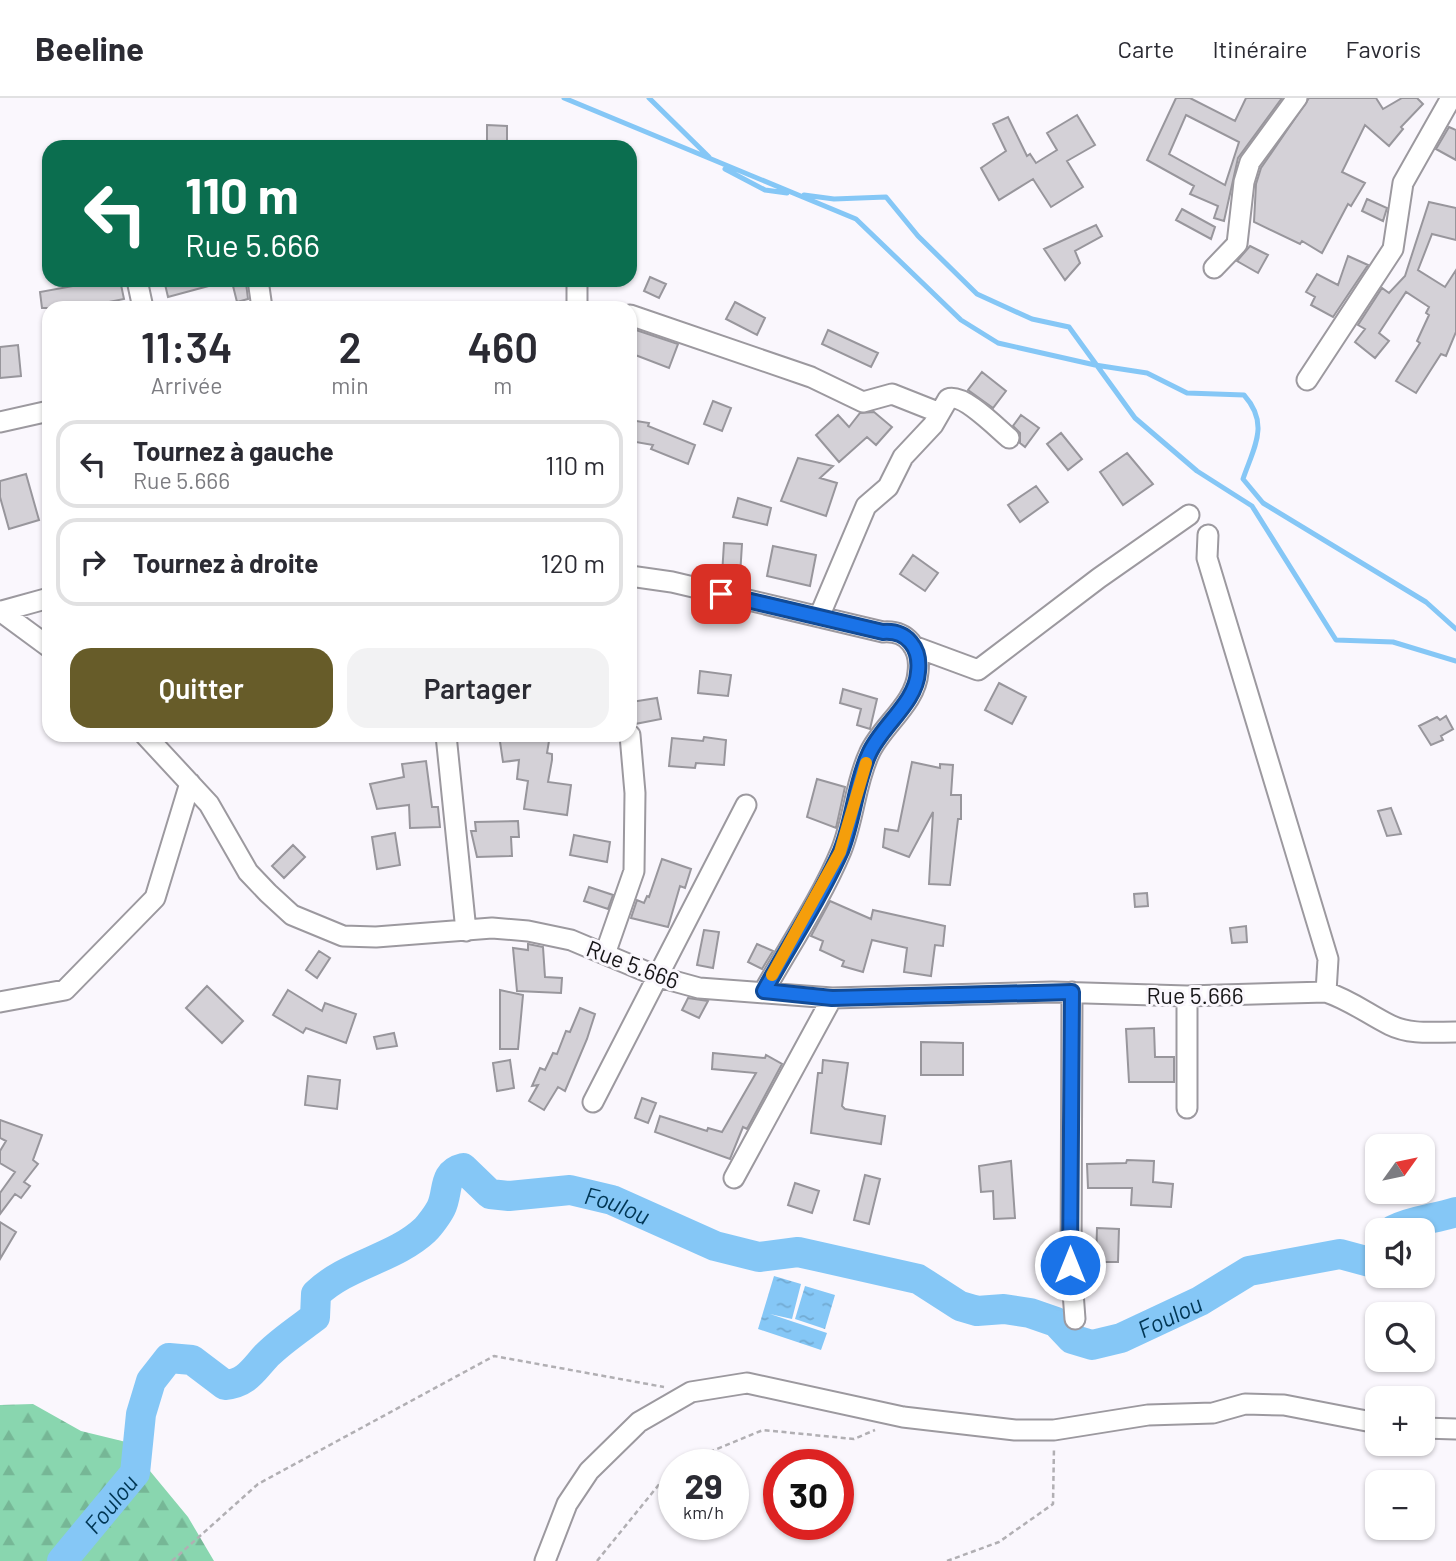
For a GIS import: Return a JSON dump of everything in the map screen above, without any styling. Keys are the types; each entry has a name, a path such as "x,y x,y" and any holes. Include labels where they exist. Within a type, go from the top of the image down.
{"street":[{"path":"1214,268 1237,244 1250,162 1297,98"},
{"path":"1307,380 1392,249 1403,183 1451,98"},
{"path":"637,316 811,377 863,402 892,394 940,412"},
{"path":"819,617 866,506 888,486 902,457 925,435 948,399 957,398 1009,438"},
{"path":"0,422 42,413"},
{"path":"913,646 978,670 1098,578 1189,515"},
{"path":"1208,535 1207,558 1328,959 1326,992"},
{"path":"637,577 672,582 883,632 896,631 904,634 913,646 919,674 901,708 869,753 840,852 764,991"},
{"path":"1,611 42,600"},
{"path":"1,611 42,642"},
{"name":"Rue 5.666","path":"152,742 190,783 225,827 248,872 292,915 343,936 376,937 492,928 528,931 571,940 659,977 699,988 832,998 1072,992 1187,996 1326,992 1347,999 1391,1026 1413,1032 1456,1032"},
{"path":"447,742 467,931"},
{"path":"605,954 634,871 635,793 631,742"},
{"path":"0,1002 65,990 155,898 190,783"},
{"path":"593,1102 746,805"},
{"path":"1072,992 1070,1265 1075,1319"},
{"path":"1187,996 1187,1108"},
{"path":"734,1178 832,998"},
{"path":"545,1561 567,1504 589,1471 639,1422 691,1392 747,1383 903,1418 958,1426 1054,1430 1148,1415 1213,1413 1245,1404 1284,1405 1365,1421"},
{"path":"1435,1428 1456,1429"}],"path":[{"path":"172,1561 258,1484 495,1356 691,1392"},
{"path":"718,1449 764,1430 854,1439 903,1418"},
{"path":"947,1561 999,1542 1053,1504 1054,1430"},
{"path":"597,1561 658,1488"}],"green space":[{"path":"33,1404 81,1431 126,1442 188,1517 214,1561 0,1561 0,1405"}],"water":[{"path":"774,1276 801,1284 792,1319 770,1314 827,1333 821,1350 758,1329"},
{"path":"805,1286 835,1295 825,1329 795,1319"}],"building":[{"path":"1176,98 1190,98 1235,121 1246,98 1282,98 1238,158 1224,221 1214,218 1218,206 1190,194 1194,186 1147,160","holes":["1186,115 1239,142 1225,185 1169,154"]},
{"path":"1309,98 1376,98 1383,109 1402,98 1417,98 1423,104 1401,127 1403,129 1389,146 1365,125 1342,172 1365,183 1351,206 1348,204 1322,253 1302,241 1300,244 1254,222 1256,184 1261,168"},
{"path":"1077,115 1095,145 1067,161 1083,187 1051,207 1033,179 999,200 981,168 1006,151 993,124 1008,117 1027,156 1030,154 1036,163 1057,150 1047,133"},
{"path":"487,125 507,126 507,140 487,140"},
{"path":"1449,127 1456,130 1456,160 1436,149"},
{"path":"1367,199 1387,208 1383,221 1362,211"},
{"path":"1429,202 1456,208 1456,240 1432,234 1418,270 1445,287 1456,270 1456,332 1446,356 1441,354 1416,393 1396,381 1420,343 1417,341 1429,315 1426,313 1429,307 1406,292 1379,333 1389,341 1375,358 1355,342 1365,329 1358,325 1382,288 1389,293 1405,276"},
{"path":"1182,209 1215,227 1211,239 1176,220"},
{"path":"1096,225 1102,236 1075,251 1080,263 1065,280 1044,249"},
{"path":"1250,246 1268,255 1258,273 1237,261"},
{"path":"1348,256 1368,265 1333,317 1311,305 1315,297 1306,292 1317,274 1338,285"},
{"path":"650,277 666,284 659,298 644,291"},
{"path":"68,287 121,287 124,299 42,301 42,308 40,292"},
{"path":"166,287 205,287 168,297"},
{"path":"233,287 246,287 248,299 237,301"},
{"path":"735,302 765,318 757,335 726,319"},
{"path":"637,330 678,344 669,368 637,356"},
{"path":"828,330 878,353 871,367 822,344"},
{"path":"18,345 21,376 0,378 0,347"},
{"path":"982,372 1006,391 993,408 968,390"},
{"path":"713,401 731,408 722,431 704,424"},
{"path":"874,412 892,427 876,445 867,437 839,462 816,435 838,415 849,427 860,413"},
{"path":"1021,415 1039,428 1025,447 1020,443 1020,433 1013,426"},
{"path":"637,421 649,423 648,426 695,445 688,464 651,449 653,445 637,442"},
{"path":"1061,433 1082,459 1068,470 1047,444"},
{"path":"1127,453 1153,484 1123,505 1100,472"},
{"path":"798,458 833,466 820,478 837,483 826,516 781,501"},
{"path":"26,474 39,520 9,529 0,497 0,481"},
{"path":"1036,486 1048,502 1020,522 1008,505"},
{"path":"738,498 771,508 767,525 733,517"},
{"path":"724,543 742,544 740,576 722,575"},
{"path":"773,546 816,555 810,586 767,576"},
{"path":"913,555 938,573 925,591 900,574"},
{"path":"700,671 731,675 728,696 698,693"},
{"path":"999,683 1026,697 1012,724 985,710"},
{"path":"843,689 877,699 870,729 857,725 861,709 840,703"},
{"path":"657,698 661,719 637,724 637,701"},
{"path":"1446,716 1453,729 1441,736 1443,740 1431,745 1419,726 1437,717 1440,720"},
{"path":"704,737 726,740 724,765 696,763 695,768 669,766 672,738 703,741"},
{"path":"500,742 549,742 547,753 552,754 552,760 548,782 571,785 567,815 524,809 528,781 517,779 519,760 503,762"},
{"path":"426,761 432,807 438,807 440,827 410,828 409,805 377,809 370,784 404,777 402,764"},
{"path":"912,762 940,768 940,764 953,765 951,795 961,795 961,819 958,819 950,885 929,884 933,812 909,857 883,847 885,829 898,831"},
{"path":"817,779 845,787 836,828 807,817"},
{"path":"1391,808 1401,834 1387,836 1378,811"},
{"path":"518,821 519,837 511,837 512,856 477,857 471,831 476,831 475,822"},
{"path":"395,833 400,865 377,869 372,837"},
{"path":"574,835 610,842 607,862 570,855"},
{"path":"293,845 305,857 284,878 272,866"},
{"path":"662,859 691,869 685,888 680,886 668,927 631,918 637,900 644,903 647,896 649,897"},
{"path":"589,887 613,895 608,909 584,901"},
{"path":"1147,893 1148,906 1135,907 1134,894"},
{"path":"830,901 871,919 873,910 945,926 943,946 935,945 931,976 904,972 907,948 872,940 863,972 842,966 844,961 820,950 823,941 811,936"},
{"path":"1246,926 1247,942 1232,943 1230,928"},
{"path":"704,930 719,932 713,968 697,965"},
{"path":"528,944 543,947 545,977 562,978 561,993 517,991 513,948 528,950"},
{"path":"757,944 773,951 762,969 748,962"},
{"path":"319,951 330,958 317,978 306,970"},
{"path":"207,986 243,1021 222,1043 186,1008"},
{"path":"288,990 322,1011 325,1003 356,1014 346,1043 306,1028 303,1033 273,1015"},
{"path":"500,990 523,995 518,1049 500,1049"},
{"path":"688,998 708,1001 699,1018 682,1010"},
{"path":"580,1008 595,1014 587,1039 565,1091 558,1087 544,1110 529,1101 538,1085 532,1086 540,1068 545,1070 553,1053 557,1054 566,1031 570,1032"},
{"path":"1154,1028 1155,1057 1174,1057 1174,1082 1129,1082 1126,1029"},
{"path":"394,1033 397,1046 377,1049 374,1037"},
{"path":"921,1042 963,1043 963,1075 921,1075"},
{"path":"713,1053 765,1058 766,1055 782,1064 747,1129 743,1127 730,1159 655,1132 660,1116 707,1131 708,1128 722,1132 756,1073 712,1069"},
{"path":"510,1060 514,1088 497,1091 493,1063"},
{"path":"823,1060 848,1063 842,1106 845,1109 885,1116 881,1144 811,1133 818,1073 822,1073"},
{"path":"308,1076 340,1080 337,1109 305,1105"},
{"path":"642,1098 656,1103 648,1123 635,1118"},
{"path":"0,1120 42,1135 33,1160 38,1164 24,1182 30,1186 21,1198 15,1194 0,1214 0,1193 15,1172 0,1163 0,1151 6,1141 0,1138"},
{"path":"1127,1160 1154,1161 1153,1182 1173,1184 1171,1207 1131,1205 1132,1188 1088,1188 1087,1164 1126,1163"},
{"path":"1011,1161 1015,1218 994,1219 993,1191 981,1192 979,1166"},
{"path":"865,1175 880,1179 869,1224 854,1220"},
{"path":"795,1183 819,1191 812,1213 788,1205"},
{"path":"0,1222 16,1232 0,1259"},
{"path":"1097,1228 1119,1229 1118,1262 1096,1262"}],"waterway":[{"path":"564,98 856,219 961,320 998,343 1095,365 1147,373 1187,393 1244,395 1252,406 1258,426 1255,446 1243,479 1263,503 1426,602 1456,629"},
{"path":"649,98 709,157"},
{"path":"725,169 765,190 787,193"},
{"path":"804,195 834,199 886,197 918,236 977,294 1032,319 1069,327 1135,418 1197,471 1252,506 1336,640 1393,642 1456,661"},
{"name":"Foulou","path":"62,1561 135,1473 141,1414 151,1381 169,1358 192,1360 225,1385 244,1379 278,1345 315,1317 316,1294 328,1284 399,1248 425,1230 441,1208 452,1174 463,1168 490,1194 509,1196 570,1190 612,1200 715,1246 759,1257 798,1252 918,1279 960,1306 977,1311 1004,1309 1030,1313 1056,1322 1072,1339 1092,1345 1121,1338 1200,1301 1249,1271 1340,1254 1365,1261"},
{"name":"Foulou","path":"1432,1218 1456,1212"}],"slow traffic":[{"path":"772,975 840,852 855,810 866,763"}],"route":[{"path":"721,594 883,632 896,631 904,634 913,646 919,674 901,708 869,753 855,810 840,852 764,991 832,998 1072,992 1070,1265"}]}
